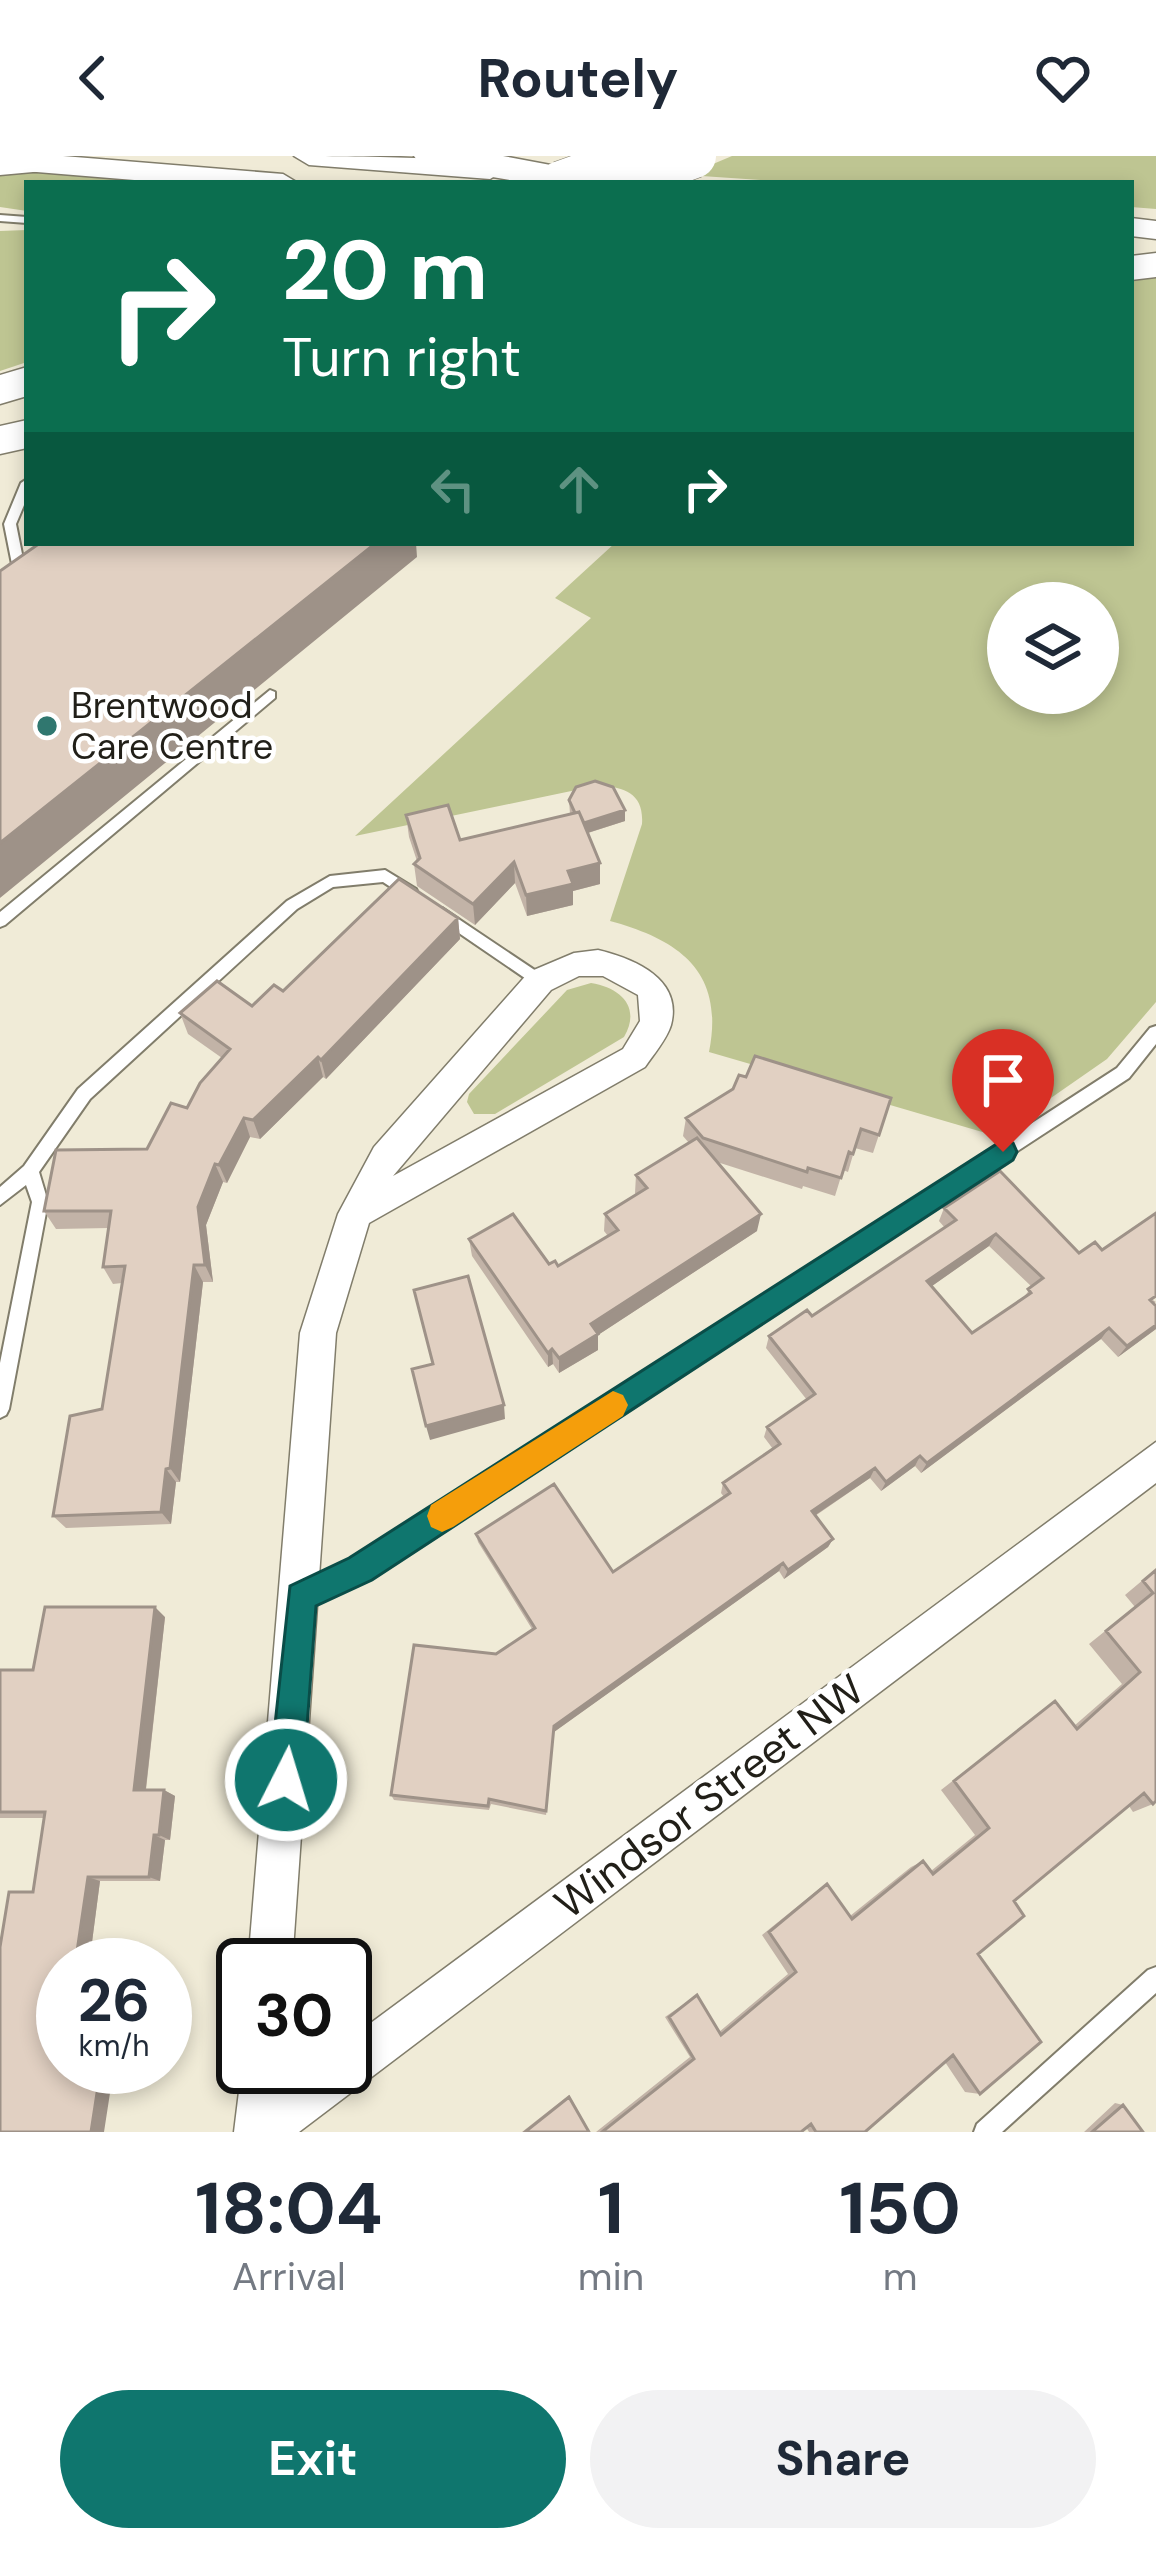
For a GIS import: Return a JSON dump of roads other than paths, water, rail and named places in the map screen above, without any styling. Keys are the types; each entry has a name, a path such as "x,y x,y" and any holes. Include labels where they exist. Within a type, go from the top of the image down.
{"highway":[{"path":"434,156 552,178 637,156"},
{"path":"628,180 694,156"}],"street":[{"path":"309,156 594,180"},
{"path":"10,162 194,180"},
{"path":"272,1938 318,1334 355,1214 386,1156 540,981 572,964 608,961 653,989 656,1022 634,1058 355,1214"},
{"name":"Windsor Street NW","path":"259,2132 1156,1460"},
{"path":"259,2132 261,2094"}],"lane":[{"path":"5,591 28,576 10,524 24,490"},
{"path":"0,921 270,695"},
{"path":"0,1198 30,1172 84,1094 292,905 330,882 386,876 540,981"},
{"path":"301,1597 361,1569 1123,1073 1156,1034"},
{"path":"0,1409 40,1202 30,1172"},
{"path":"985,2132 1156,1978"}],"place":[{"name":"Brentwood Care Centre","path":"47,726"}]}
